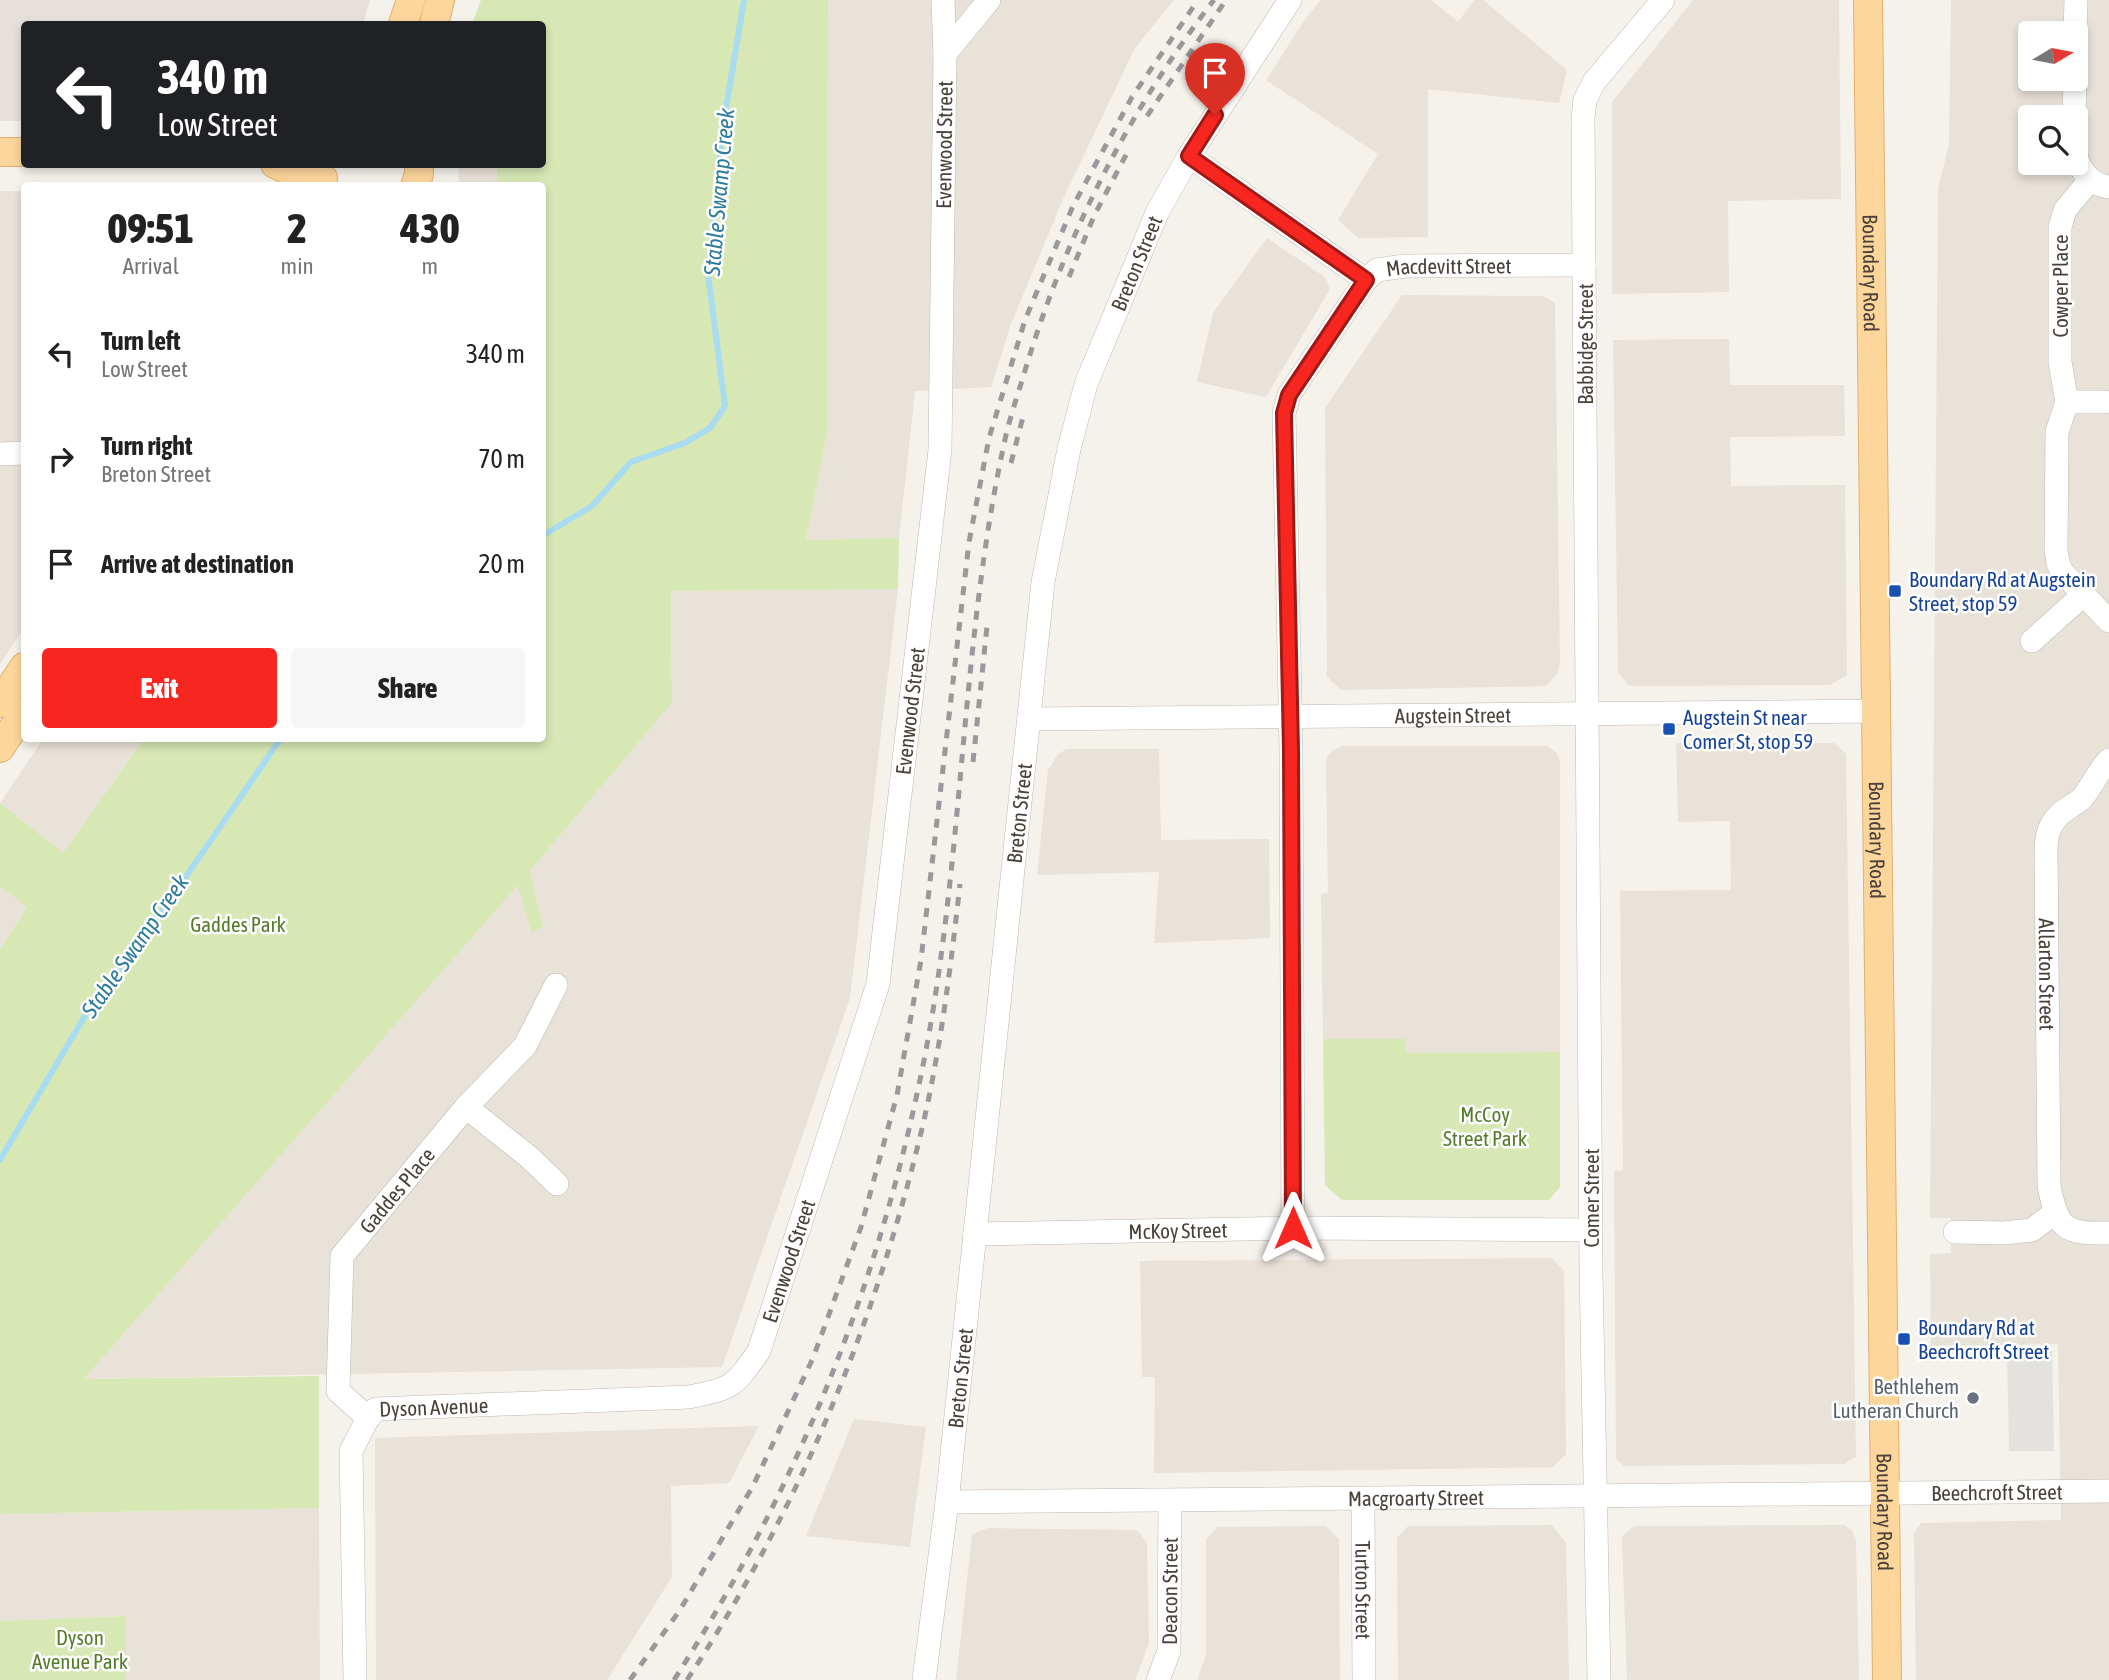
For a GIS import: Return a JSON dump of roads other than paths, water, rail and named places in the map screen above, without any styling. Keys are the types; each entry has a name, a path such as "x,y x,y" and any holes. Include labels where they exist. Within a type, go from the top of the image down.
{"main road":[{"path":"404,21 411,0"},
{"path":"434,21 440,0"},
{"name":"Boundary Road","path":"1868,0 1887,1680"},
{"path":"0,152 21,152"},
{"path":"284,168 297,174 324,176"},
{"path":"0,704 21,672"},
{"path":"0,748 21,716"}],"street":[{"name":"Evenwood Street","path":"727,1389 741,1376 759,1351 878,984 940,450 945,54 943,0"},
{"path":"945,54 989,0"},
{"name":"Breton Street","path":"923,1680 947,1503 1043,582 1069,449 1086,384 1157,213 1189,156 1290,0"},
{"name":"Babbidge Street","path":"1588,716 1583,118 1585,100 1594,82 1663,0"},
{"path":"2075,21 2076,0"},
{"path":"1189,156 1366,280"},
{"name":"Cowper Place","path":"2099,183 2065,210 2060,227 2060,362 2067,402 2057,432 2056,550 2062,572 2109,621"},
{"name":"Macdevitt Street","path":"1293,1228 1290,719 1284,413 1289,395 1366,280 1377,271 1405,266 1584,265"},
{"path":"2067,402 2104,402"},
{"path":"0,454 21,453"},
{"path":"2032,641 2083,595"},
{"name":"Augstein Street","path":"1029,719 1290,719 1877,711"},
{"name":"Comer Street","path":"1588,716 1591,1230 1599,1680"},
{"name":"Allarton Street","path":"2054,1213 2049,1185 2047,835 2051,823 2061,812 2082,799 2100,769 2109,760"},
{"name":"Gaddes Place","path":"368,1418 338,1391 342,1256 466,1107 525,1046 556,985"},
{"path":"466,1107 529,1157 557,1185"},
{"path":"1955,1232 2004,1233 2032,1230 2054,1213 2066,1227 2087,1234 2109,1233"},
{"name":"McKoy Street","path":"975,1234 1293,1228 1591,1230"},
{"name":"Dyson Avenue","path":"355,1680 351,1451 368,1418 376,1409 669,1399 727,1389"},
{"name":"Beechcroft Street","path":"1885,1492 2109,1491"},
{"name":"Macgroarty Street","path":"947,1503 1885,1492"},
{"name":"Turton Street","path":"1363,1499 1364,1680"},
{"name":"Deacon Street","path":"1158,1680 1169,1651 1170,1501"}],"waterway":[{"name":"Stable Swamp Creek","path":"546,534 592,506 631,462 685,443 710,428 725,406 708,274 723,126 744,0"},
{"name":"Stable Swamp Creek","path":"0,1160 89,1009 172,897 278,742"}],"railway":[{"path":"630,1680 680,1610 753,1486 813,1358 861,1227 897,1095 921,960 969,542 989,438 1025,320 1073,206 1132,97 1198,0"},
{"path":"674,1680 719,1606 798,1455 831,1377 886,1217 926,1050 938,974 970,670 990,519 1008,426 1040,324 1058,274 1102,178 1154,86 1214,0"},
{"path":"1147,116 1226,0"},
{"path":"1069,277 1094,216 1127,153"},
{"path":"1011,463 1024,413"},
{"path":"973,762 987,626"},
{"path":"687,1680 761,1556 794,1491 852,1357 876,1289 898,1219 932,1084 960,884"}],"place":[{"name":"Boundary Rd at Augstein Street, stop 59","path":"1895,591"},
{"name":"Augstein St near Comer St, stop 59","path":"1669,729"},
{"name":"Boundary Rd at Beechcroft Street","path":"1904,1339"},
{"name":"Bethlehem Lutheran Church","path":"1973,1398"}],"park label":[{"name":"Gaddes Park","path":"238,924"},
{"name":"McCoy Street Park","path":"1485,1126"},
{"name":"Dyson Avenue Park","path":"80,1649"}]}
